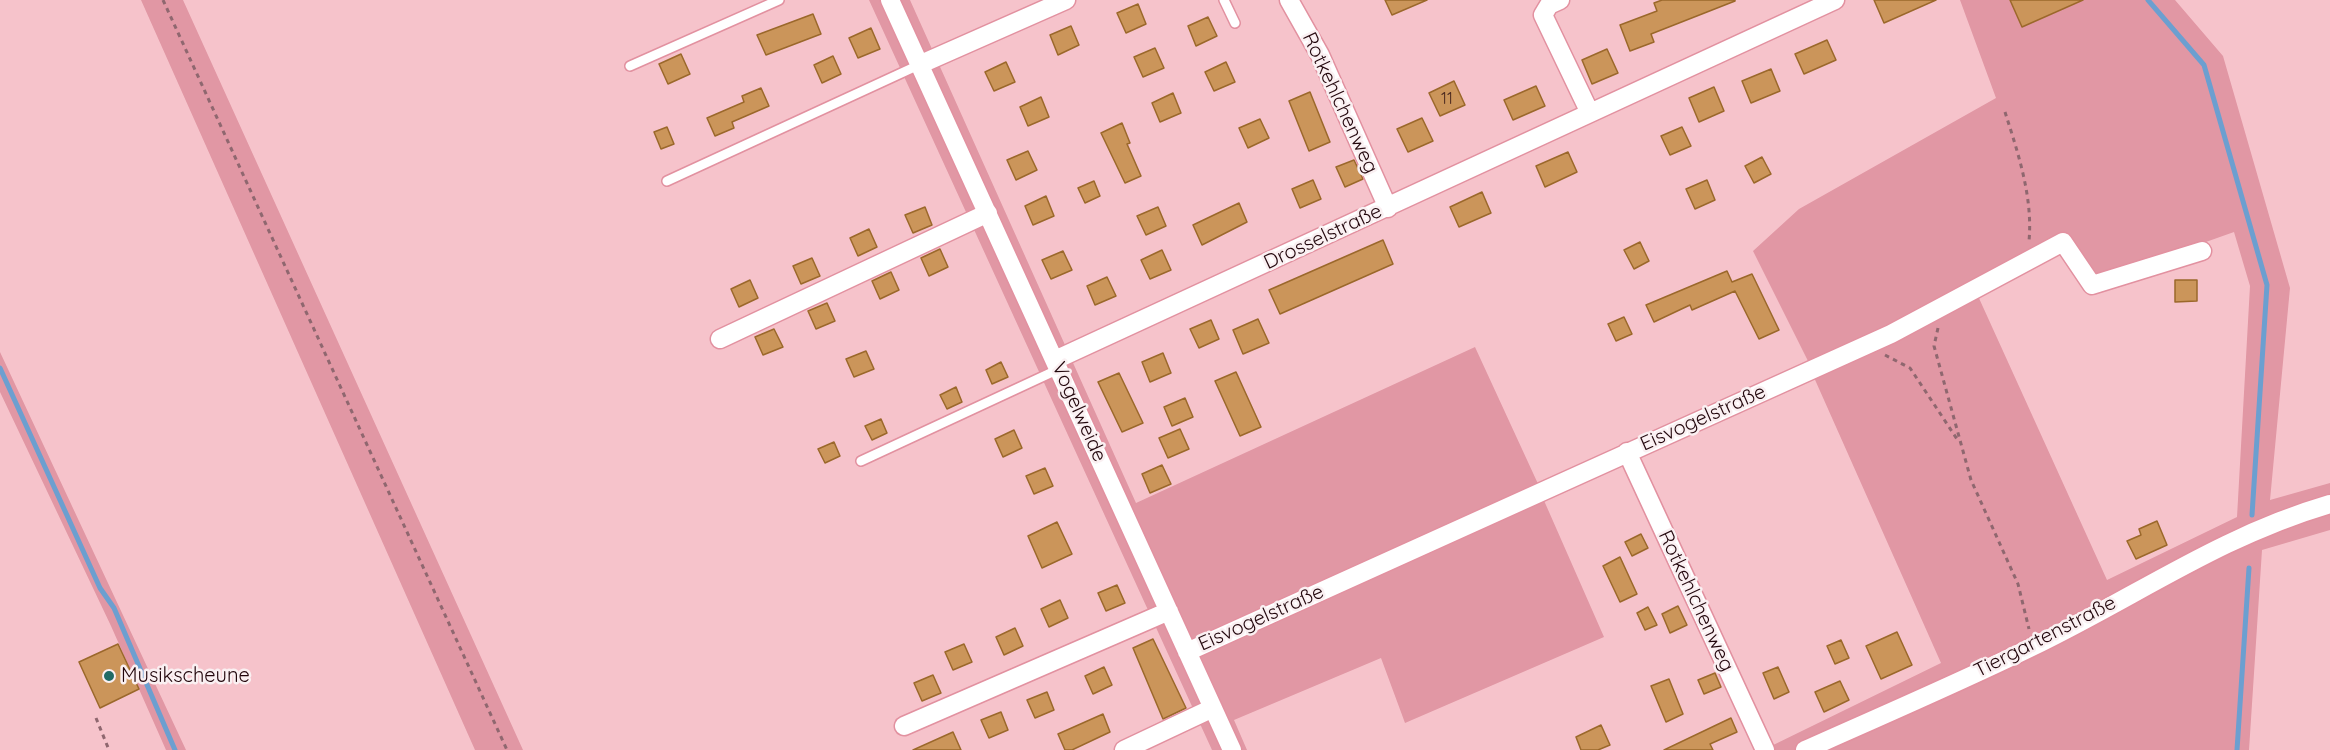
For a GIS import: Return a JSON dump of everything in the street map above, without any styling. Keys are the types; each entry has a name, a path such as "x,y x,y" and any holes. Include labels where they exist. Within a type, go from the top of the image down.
{"street":[{"name":"Vogelweide","path":"890,0 1232,750"},
{"path":"921,64 1066,0"},
{"name":"Rotkehlchenweg","path":"1289,0 1320,55 1388,208"},
{"path":"1560,0 1549,5 1543,15 1590,112"},
{"name":"Drosselstraße","path":"1057,364 1590,112 1835,0"},
{"path":"720,339 988,213"},
{"name":"Eisvogelstraße","path":"1187,652 1866,345 2063,242 2092,285 2202,251"},
{"name":"Rotkehlchenweg","path":"1627,452 1765,750"},
{"name":"Tiergartenstraße","path":"1805,750 2033,647 2230,541 2282,518 2330,504"},
{"path":"904,726 1169,611"},
{"path":"1124,750 1213,708"}],"lane":[{"path":"630,66 779,0"},
{"path":"1224,0 1234,23"},
{"path":"667,181 921,64"},
{"path":"861,461 1057,364"}],"path":[{"path":"163,0 507,750"},
{"path":"2005,112 2019,156 2031,220 2026,263"},
{"path":"1939,327 1934,346 1971,480 2018,585 2033,647"},
{"path":"1866,345 1910,368 1962,446"},
{"path":"96,718 109,750"}],"shaded area":[{"path":"141,0 183,0 523,750 475,750"},
{"path":"869,0 910,0 1136,503 1475,347 1539,486 1810,365 1753,251 1799,209 1996,98 1960,0 2175,0 2223,56 2290,288 2270,500 2330,483 2330,530 2262,550 2249,750 1763,750 1941,663 1812,373 1542,496 1604,637 1405,723 1381,658 1234,720 1247,750 1212,750","holes":["2234,232 2250,286 2237,517 2107,580 1973,285 2061,237 2093,282"]},
{"path":"0,352 186,750 166,750 111,626 0,392"}],"building":[{"path":"1385,0 1427,0 1392,15"},
{"path":"1662,0 1735,1 1651,34 1654,42 1630,51 1620,25 1657,11 1654,3"},
{"path":"1874,0 1936,0 1884,23"},
{"path":"2010,0 2083,0 2022,27"},
{"path":"1138,4 1146,24 1126,33 1117,13"},
{"path":"813,14 821,34 766,55 757,35"},
{"path":"1208,17 1217,36 1196,46 1188,26"},
{"path":"1071,26 1079,45 1058,55 1050,35"},
{"path":"871,28 880,49 858,58 849,38"},
{"path":"1827,40 1836,60 1804,74 1795,54"},
{"path":"1155,48 1164,68 1143,77 1134,57"},
{"path":"1607,49 1618,73 1592,84 1582,60"},
{"path":"681,54 690,74 668,84 659,64"},
{"path":"833,56 841,74 822,83 814,65"},
{"path":"1006,62 1015,82 994,91 985,72"},
{"path":"1226,62 1235,82 1214,91 1205,72"},
{"path":"1771,69 1780,91 1751,103 1742,81"},
{"path":"1454,81 1465,105 1440,116 1429,93"},
{"path":"1536,86 1545,106 1513,120 1504,100"},
{"path":"1714,87 1724,111 1699,122 1689,98"},
{"path":"761,88 769,106 732,122 734,128 715,136 707,118 744,102 742,96"},
{"path":"1310,92 1330,142 1309,151 1289,101"},
{"path":"1173,93 1181,113 1160,122 1152,103"},
{"path":"1041,97 1049,117 1028,126 1020,107"},
{"path":"1422,118 1433,141 1408,152 1397,129"},
{"path":"1260,119 1269,138 1248,148 1239,128"},
{"path":"1122,123 1130,143 1127,144 1141,176 1125,183 1101,133"},
{"path":"667,127 674,144 661,149 654,132"},
{"path":"1682,127 1691,146 1670,155 1661,136"},
{"path":"1028,151 1037,170 1016,180 1007,160"},
{"path":"1568,152 1577,172 1545,187 1536,166"},
{"path":"1762,157 1771,174 1754,183 1745,166"},
{"path":"1354,160 1363,179 1345,187 1336,167"},
{"path":"1313,180 1321,199 1300,208 1292,189"},
{"path":"1707,180 1715,200 1695,209 1686,189"},
{"path":"1094,181 1100,196 1085,203 1078,188"},
{"path":"1482,192 1491,213 1459,227 1450,207"},
{"path":"1046,196 1054,216 1033,225 1025,206"},
{"path":"1239,203 1247,222 1202,245 1193,225"},
{"path":"925,207 932,225 913,233 905,215"},
{"path":"1158,207 1166,226 1146,235 1137,216"},
{"path":"869,229 877,247 858,256 850,238"},
{"path":"1383,240 1393,264 1280,314 1269,290"},
{"path":"1640,242 1649,261 1634,269 1624,250"},
{"path":"940,249 948,267 929,276 921,258"},
{"path":"1162,250 1171,270 1150,279 1141,260"},
{"path":"1063,251 1072,270 1051,279 1042,260"},
{"path":"812,258 820,276 801,284 793,266"},
{"path":"1727,271 1732,282 1752,274 1779,330 1759,339 1735,291 1692,310 1690,305 1654,322 1646,305"},
{"path":"891,272 899,290 880,299 872,281"},
{"path":"1107,277 1116,296 1095,305 1087,286"},
{"path":"750,280 758,298 739,307 731,289"},
{"path":"2175,280 2197,280 2197,301 2175,302"},
{"path":"827,303 835,321 816,329 808,311"},
{"path":"1624,317 1632,334 1616,341 1608,324"},
{"path":"1258,319 1269,343 1243,354 1233,330"},
{"path":"1211,320 1219,339 1199,348 1190,329"},
{"path":"774,329 783,347 763,355 755,337"},
{"path":"866,351 874,369 854,377 846,359"},
{"path":"1163,353 1171,373 1150,382 1142,362"},
{"path":"1001,362 1008,377 992,384 986,370"},
{"path":"1236,372 1261,427 1240,436 1215,381"},
{"path":"1119,373 1143,423 1122,432 1098,382"},
{"path":"956,387 962,402 947,409 940,395"},
{"path":"1185,398 1193,417 1172,426 1164,407"},
{"path":"881,419 887,433 872,440 865,426"},
{"path":"1180,429 1189,449 1168,458 1159,438"},
{"path":"1014,430 1022,448 1003,457 995,439"},
{"path":"834,442 840,456 825,463 818,449"},
{"path":"1162,465 1171,484 1150,493 1142,474"},
{"path":"1045,468 1053,486 1034,494 1026,476"},
{"path":"2157,521 2167,545 2136,559 2127,541 2141,535 2139,529"},
{"path":"1057,522 1072,554 1042,568 1028,536"},
{"path":"1641,534 1648,548 1632,556 1625,542"},
{"path":"1620,557 1637,594 1620,602 1603,566"},
{"path":"1117,585 1125,603 1106,611 1098,593"},
{"path":"1060,600 1068,618 1049,627 1041,609"},
{"path":"1678,606 1687,625 1670,633 1662,614"},
{"path":"1648,607 1657,625 1645,630 1637,613"},
{"path":"1015,628 1023,646 1004,655 996,637"},
{"path":"1897,632 1912,665 1881,679 1866,646"},
{"path":"1153,639 1186,708 1163,719 1133,648"},
{"path":"1841,640 1849,658 1835,664 1827,646"},
{"name":"Musikscheune","path":"118,644 139,689 100,708 79,662"},
{"path":"964,644 972,662 953,670 945,652"},
{"path":"1104,667 1112,685 1093,694 1085,676"},
{"path":"1778,667 1789,692 1774,699 1763,673"},
{"path":"1715,673 1721,687 1704,694 1698,680"},
{"path":"933,675 941,693 922,701 914,683"},
{"path":"1669,679 1683,714 1666,722 1651,686"},
{"path":"1840,681 1849,700 1824,712 1815,692"},
{"path":"1047,692 1054,710 1035,718 1027,700"},
{"path":"1001,712 1008,730 989,738 981,720"},
{"path":"1103,714 1110,732 1072,750 1065,750 1058,734"},
{"path":"1731,718 1737,732 1710,744 1713,750 1664,750"},
{"path":"1601,725 1610,745 1598,750 1581,750 1576,737"},
{"path":"953,732 961,750 913,750"}],"waterway":[{"path":"2148,0 2204,65 2267,285 2252,515"},
{"path":"0,368 100,588 114,608 175,750"},
{"path":"2237,750 2249,568"}],"place":[{"name":"Musikscheune","path":"109,676"}]}
